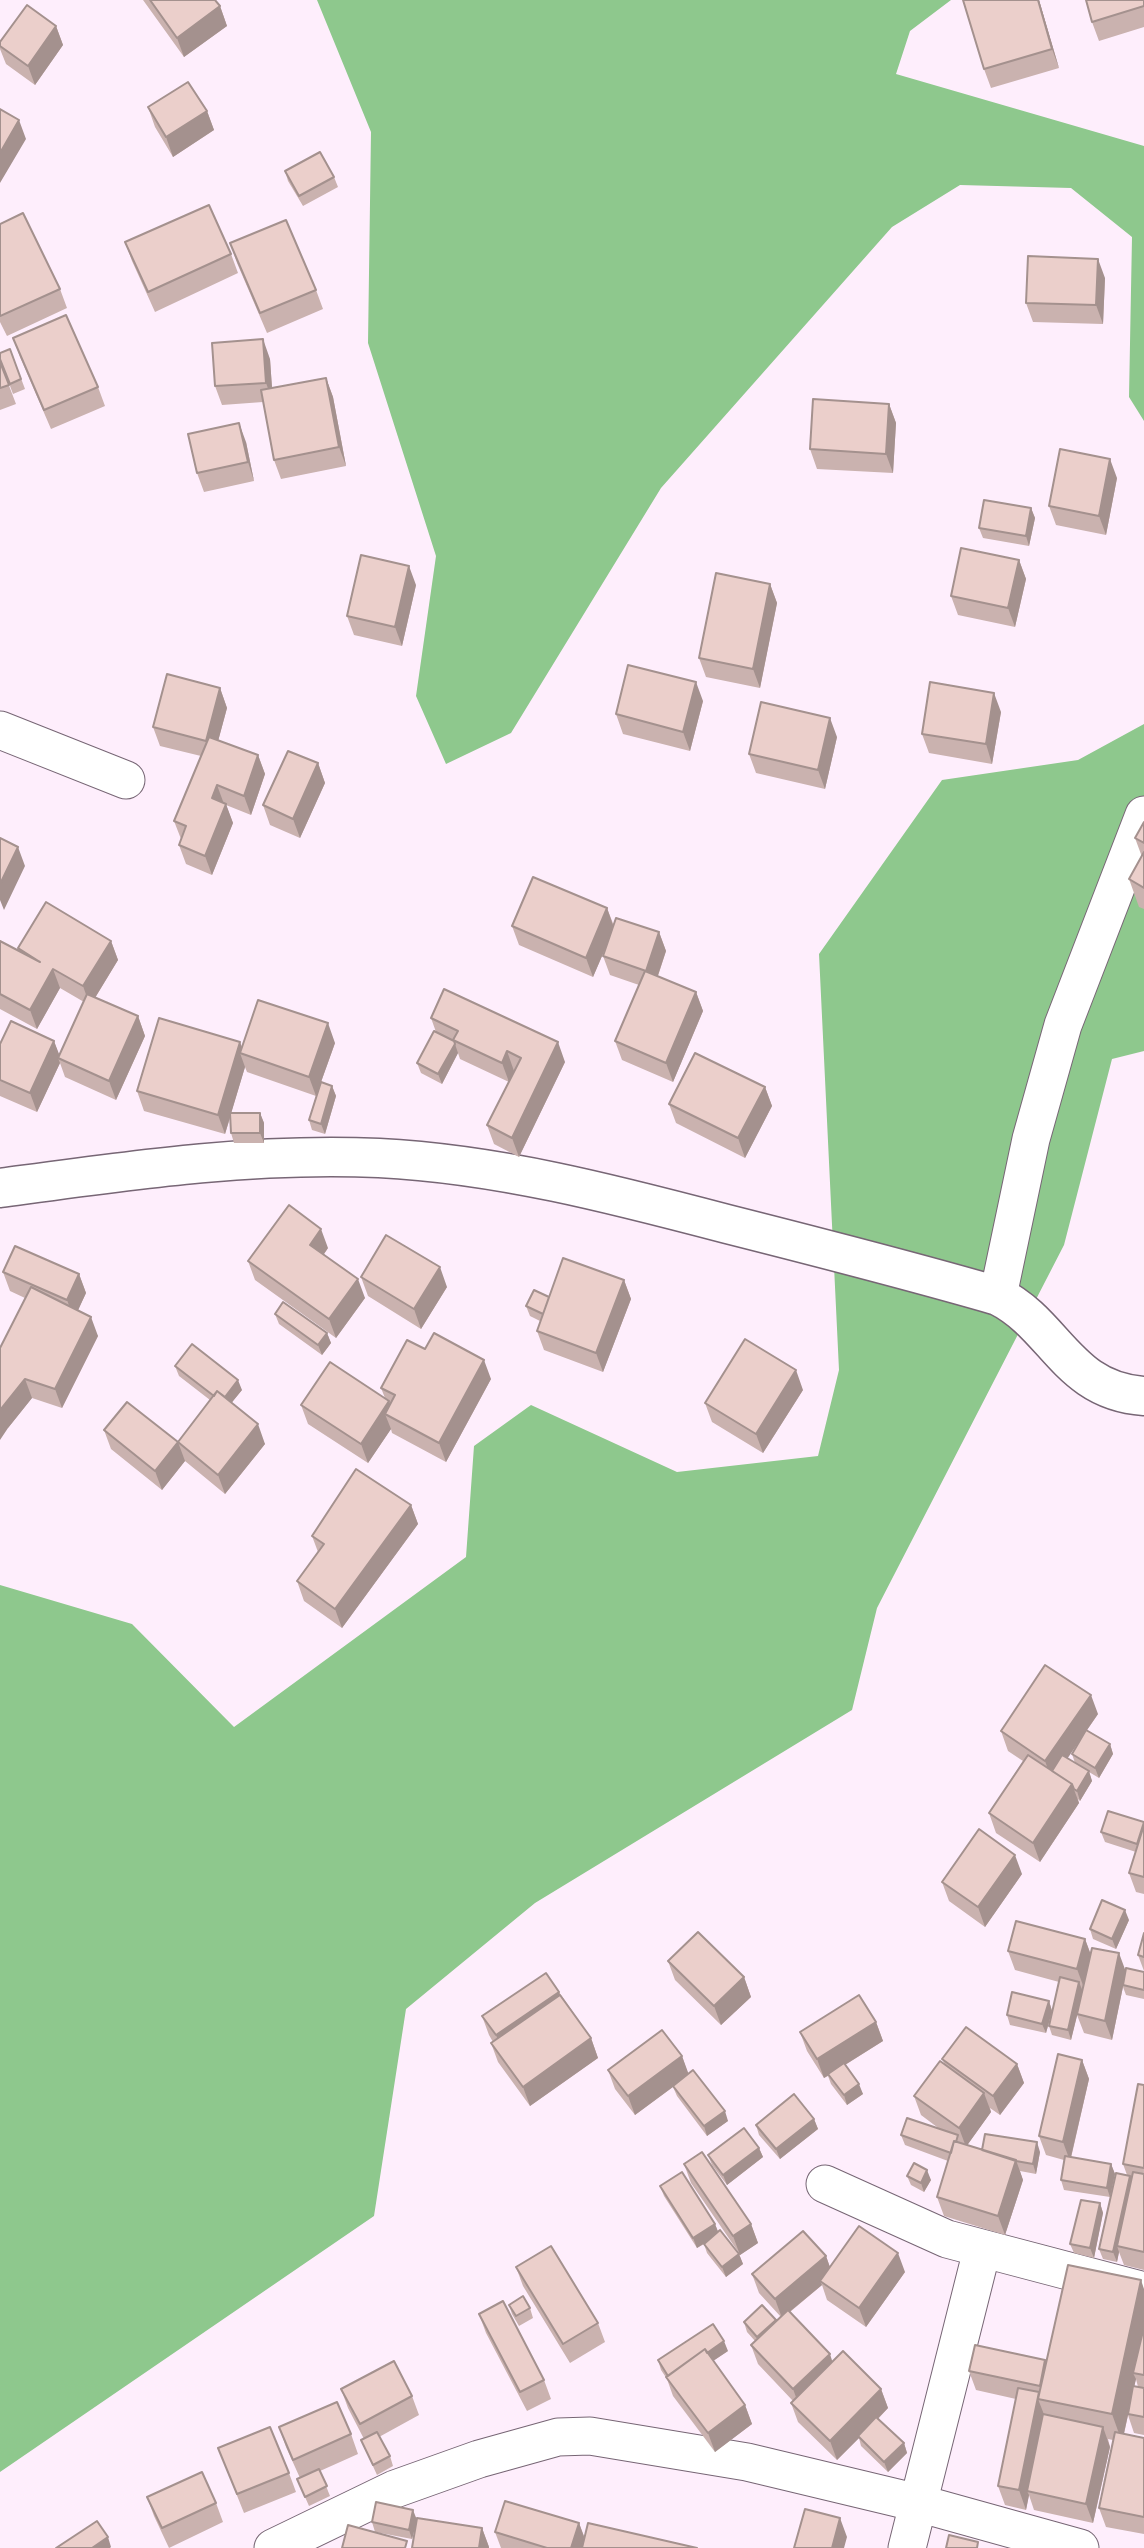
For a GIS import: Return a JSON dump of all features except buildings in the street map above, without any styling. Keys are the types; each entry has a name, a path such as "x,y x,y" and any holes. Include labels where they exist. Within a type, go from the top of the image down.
{"street":[{"path":"0,730 127,780"},
{"path":"998,1296 1031,1139 1063,1025 1144,815"},
{"path":"0,1188 152,1168 267,1159 379,1158 497,1170 608,1193 998,1296 1030,1317 1076,1370 1104,1386 1130,1395 1144,1396"},
{"path":"825,2184 912,2225 982,2250 1144,2291"},
{"path":"907,2548 982,2250"},
{"path":"273,2548 395,2489 479,2459 558,2437 590,2436 747,2462 918,2503 1080,2548"}],"green space":[{"path":"317,0 951,0 910,31 896,74 1144,146 1144,421 1129,397 1132,237 1071,188 960,185 892,227 661,488 511,733 446,764 416,696 436,556 368,343 371,132"},
{"path":"1144,724 1144,1051 1112,1059 1064,1245 877,1608 852,1710 535,1903 406,2009 374,2216 0,2472 0,1585 132,1624 234,1727 466,1557 474,1446 531,1405 677,1472 818,1456 839,1370 819,954 942,780 1078,760"}]}
